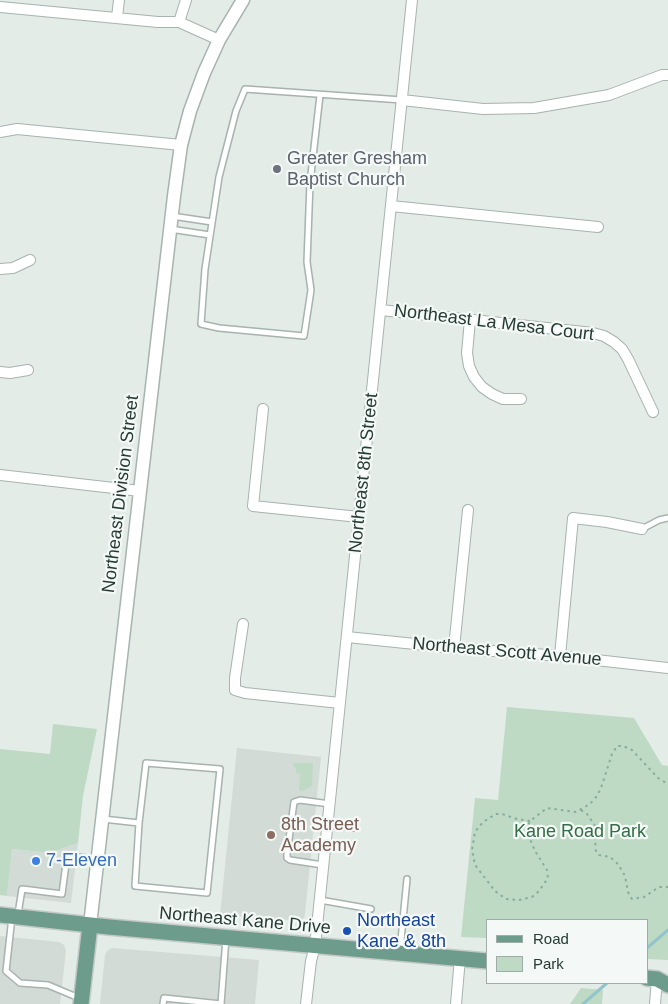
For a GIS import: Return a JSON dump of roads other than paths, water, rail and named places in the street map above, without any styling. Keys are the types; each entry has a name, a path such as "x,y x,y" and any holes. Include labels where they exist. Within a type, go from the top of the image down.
{"main road":[{"name":"Northeast Kane Drive","path":"10,916 226,938 486,961"},
{"name":"Northeast Division Street","path":"81,1001 90,925"}],"street":[{"path":"117,17 119,0"},
{"path":"179,22 186,0"},
{"name":"Northeast Division Street","path":"90,925 171,216 181,145 195,95 219,40 242,0"},
{"name":"Northeast 8th Street","path":"306,1004 311,961 315,946 328,825 412,0"},
{"path":"0,7 158,22 179,22 219,40"},
{"path":"402,100 483,108 534,108 609,95 662,75 668,75"},
{"path":"0,132 17,129 181,145"},
{"path":"391,206 598,227"},
{"path":"0,269 13,268 30,260"},
{"name":"Northeast La Mesa Court","path":"381,310 594,333 604,336 614,342 625,354 653,412"},
{"path":"470,320 467,353 469,366 474,377 482,387 492,394 503,399 520,399"},
{"path":"0,372 10,373 28,370"},
{"path":"263,409 253,506 359,518"},
{"path":"0,475 140,491"},
{"path":"454,648 468,510"},
{"path":"560,656 573,518 607,522 642,530"},
{"path":"242,624 235,678 236,690 245,693 340,702"},
{"name":"Northeast Scott Avenue","path":"347,637 560,656 668,668"},
{"path":"456,1004 460,958"},
{"path":"655,1004 660,979"}],"lane":[{"path":"320,95 310,183 307,262 311,290 304,336 219,328 201,324 204,269 212,222 224,158 236,111 245,89 402,100"},
{"path":"171,216 212,222"},
{"path":"170,229 210,235"},
{"path":"642,530 659,520 668,518"},
{"path":"146,763 220,768 206,893 135,886 139,823 146,763"},
{"path":"323,865 290,860 287,854 294,802 300,800 330,804"},
{"path":"102,819 139,823"},
{"path":"328,825 355,828"},
{"path":"81,1001 48,985 20,983 6,970 10,916 22,889 62,894 68,856 97,859"},
{"path":"399,953 407,879"},
{"path":"320,900 372,909"},
{"path":"163,1004 164,998 221,1004 226,938"}],"waterway":[{"path":"648,947 668,930"},
{"path":"583,1004 606,984"}],"place":[{"name":"Greater Gresham Baptist Church","path":"277,169"},
{"name":"8th Street Academy","path":"271,835"},
{"name":"7-Eleven","path":"36,861"},
{"name":"Northeast Kane & 8th","path":"347,931"}],"park label":[{"name":"Kane Road Park","path":"580,832"}]}
